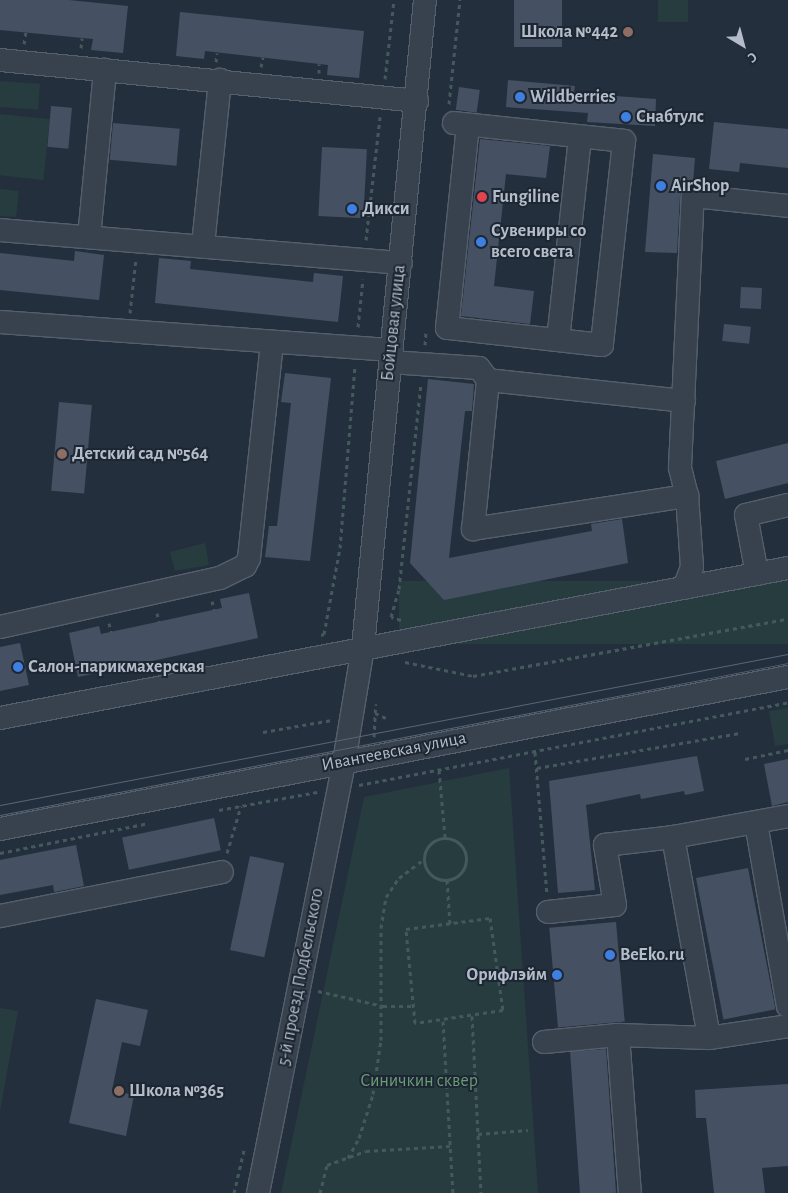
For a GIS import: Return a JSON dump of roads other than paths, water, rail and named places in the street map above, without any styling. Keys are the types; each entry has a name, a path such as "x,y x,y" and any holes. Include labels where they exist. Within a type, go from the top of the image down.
{"street":[{"name":"Бойцовая улица","path":"352,717 363,647 425,0"},
{"path":"0,60 220,80 416,101"},
{"path":"89,237 105,70"},
{"path":"203,245 220,80"},
{"path":"461,124 580,136 624,141 602,344 446,328 461,124"},
{"path":"558,340 580,136"},
{"path":"684,588 692,567 687,496 680,467 693,196 788,206"},
{"path":"0,230 203,245 401,263"},
{"path":"0,322 356,348 391,356 479,368 488,380 473,529 687,496"},
{"path":"0,627 220,578 245,566 249,558 272,342"},
{"path":"488,380 684,401"},
{"path":"757,574 746,515 788,504"},
{"path":"0,718 363,647 788,568"},
{"name":"Ивантеевская улица","path":"0,830 788,677"},
{"name":"5-й проезд Подбельского","path":"258,1193 352,717"},
{"path":"548,912 615,905 605,845 674,837 788,816"},
{"path":"756,823 788,1006"},
{"path":"674,837 709,1038"},
{"path":"0,916 222,872"},
{"path":"544,1042 618,1035 709,1038 788,1026"},
{"path":"618,1035 630,1193"}],"tram line":[{"path":"0,805 788,654"},
{"path":"0,815 788,663"}],"place":[{"name":"Школа №442","path":"628,32"},
{"name":"Wildberries","path":"520,97"},
{"name":"Снабтулс","path":"626,117"},
{"name":"AirShop","path":"661,186"},
{"name":"Fungiline","path":"482,197"},
{"name":"Дикси","path":"352,209"},
{"name":"Сувениры со всего света","path":"481,242"},
{"name":"Детский сад №564","path":"62,454"},
{"name":"Салон-парикмахерская","path":"18,667"},
{"name":"BeEko.ru","path":"610,955"},
{"name":"Орифлэйм","path":"557,975"},
{"name":"Школа №365","path":"119,1091"}],"park label":[{"name":"Синичкин сквер","path":"419,1081"}]}
